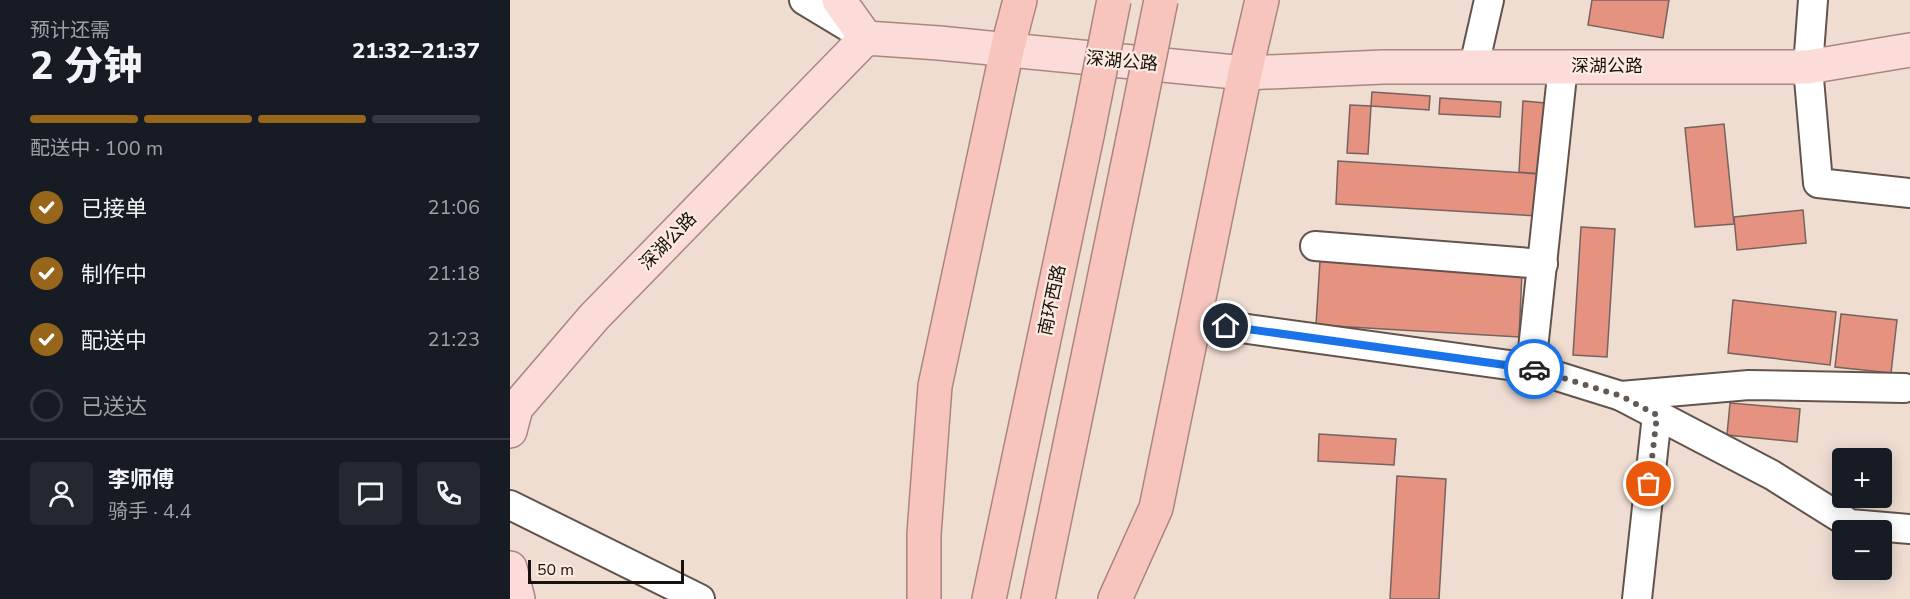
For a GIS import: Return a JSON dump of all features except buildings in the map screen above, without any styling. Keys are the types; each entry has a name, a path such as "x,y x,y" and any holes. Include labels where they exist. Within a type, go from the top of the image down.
{"highway":[{"path":"924,599 924,534 935,386 1007,50 1020,0"},
{"name":"南环西路","path":"989,599 1114,0"},
{"path":"1038,599 1161,0"},
{"path":"1115,599 1156,508 1262,0"}],"main road":[{"path":"839,0 866,38"},
{"name":"深湖公路","path":"512,417 594,317 866,38 1245,73 1474,66 1808,67 1910,50"},
{"path":"510,568 518,599"}],"street":[{"path":"804,0 866,38"},
{"path":"1474,66 1489,0"},
{"path":"1813,0 1808,67 1818,183 1910,193"},
{"path":"1531,368 1563,66"},
{"path":"1315,246 1543,264"},
{"path":"1226,326 1531,368 1621,396 1772,475 1850,524 1910,529"},
{"path":"1621,396 1749,385 1904,388"},
{"path":"1637,599 1657,415"},
{"path":"510,505 699,599"}],"way so far":[{"path":"1534,369 1621,396 1657,415 1649,484"}],"route":[{"path":"1226,326 1534,369"}]}
